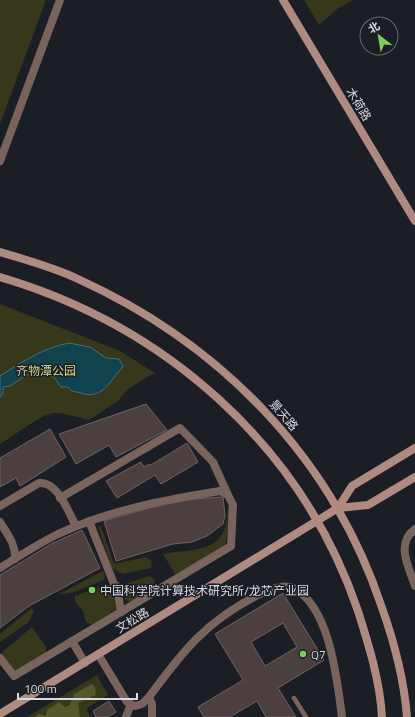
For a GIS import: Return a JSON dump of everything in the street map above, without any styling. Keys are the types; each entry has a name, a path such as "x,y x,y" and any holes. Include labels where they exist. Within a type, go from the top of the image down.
{"street":[{"path":"0,161 60,0"},
{"name":"木荷路","path":"283,0 415,221"},
{"name":"景天路","path":"0,252 77,278 112,296 180,336 245,389 269,416 304,457 338,508 364,560 389,628 399,664 407,717"},
{"path":"0,278 67,300 101,317 166,356 228,407 256,437 285,472 318,521 342,570 366,635 375,669 382,717"},
{"path":"0,658 14,676 231,546 233,505 213,462 180,428 60,498"},
{"name":"文松路","path":"0,714 318,521 338,508 352,486 415,448"},
{"name":"文松路","path":"338,508 368,505 415,477"},
{"path":"0,506 38,483 44,482 55,489 76,526"},
{"path":"0,568 58,534 89,521 163,500 220,491 228,495"},
{"path":"89,521 114,584 117,586 121,612"},
{"path":"0,522 14,545 16,550 15,559"},
{"path":"415,529 407,537 404,548 407,564 415,586"},
{"path":"98,654 127,702 135,706 142,704 186,648 211,624 237,606 261,594 278,588 289,587 306,599 315,611 323,627 337,677 342,717"},
{"path":"72,641 85,663"},
{"path":"149,697 152,704 152,717"},
{"path":"126,717 131,704"}],"lane":[{"path":"294,698 306,717"}],"green space":[{"path":"0,0 46,0 0,124"},
{"path":"304,0 353,0 337,9 319,25"},
{"name":"齐物潭公园","path":"0,304 120,351 155,373 140,381 126,391 118,401 89,420 64,414 49,414 35,421 0,444"},
{"path":"228,505 230,510 226,544 176,575 163,554 199,549 215,542 221,536 225,527"},
{"path":"101,526 114,564 146,557 152,561 151,568 122,574 112,568 98,527"},
{"path":"103,571 105,576 104,580 71,593 59,594"},
{"path":"150,576 155,580 153,588 131,602 125,600 121,585"},
{"path":"106,584 113,586 119,600 118,608 92,625 86,622 83,611 75,602 75,596"},
{"path":"32,608 34,611 29,622 0,642 0,634"},
{"path":"32,627 46,647 46,652 15,671 3,657 2,652"},
{"path":"97,675 108,695 87,708 88,714 91,717 27,717"},
{"path":"92,684 95,687 96,695 78,703 80,717 35,717 38,714 46,716 47,710 59,702 65,707 70,705 74,694"}],"water":[{"path":"69,343 90,347 106,358 119,359 123,366 109,384 100,392 94,394 88,395 74,392 68,387 61,387 54,377 39,371 28,374 10,386 3,387 3,394 0,397 0,376 50,348"}],"building":[{"path":"146,404 167,430 116,457 109,445 76,464 59,434"},
{"path":"50,429 66,457 20,486 16,478 0,487 0,458"},
{"path":"187,443 198,462 161,484 155,475 117,498 106,481 141,462 144,467 150,464 151,465"},
{"path":"223,497 225,515 223,524 207,536 192,542 173,544 116,561 104,521 156,506 190,499"},
{"path":"82,530 100,568 29,606 0,628 0,575 51,544"},
{"name":"Q7","path":"283,593 324,660 278,688 296,717 266,717 257,701 230,717 204,717 198,707 243,680 215,634","holes":["283,623 297,647 265,666 251,642"]},
{"path":"109,701 116,712 108,717 96,717 93,711"}],"place":[{"name":"中国科学院计算技术研究所/龙芯产业园","path":"92,590"},
{"name":"Q7","path":"303,654"}]}
